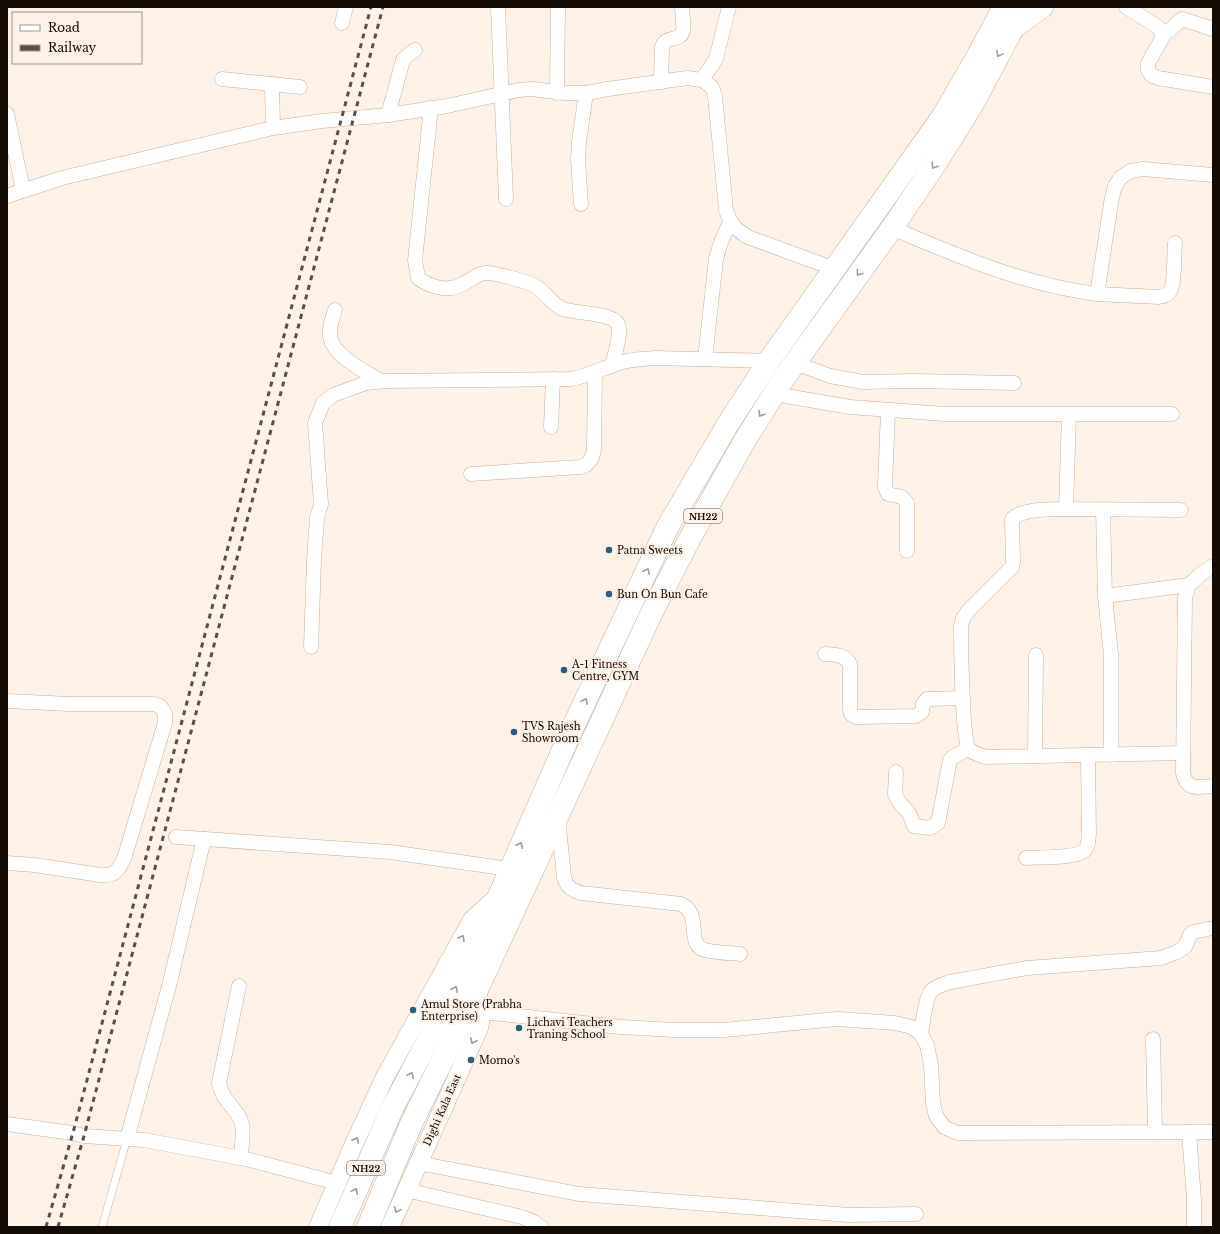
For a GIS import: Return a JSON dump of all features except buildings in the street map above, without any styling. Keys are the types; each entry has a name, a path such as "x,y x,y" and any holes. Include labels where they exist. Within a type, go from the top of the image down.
{"main road":[{"name":"NH22","path":"340,1227 392,1109 462,976 575,723 667,528 728,424 770,361 834,268 943,116 1004,7"},
{"name":"NH22","path":"368,1227 411,1124 477,990 609,704 689,540 745,440 774,394 892,228 936,163 974,102 1024,7"},
{"path":"1014,27 1042,7"}],"street":[{"path":"342,23 346,7"},
{"path":"498,7 503,94 506,199"},
{"path":"557,92 558,7"},
{"path":"661,82 662,47 664,42 668,39 677,38 681,35 683,30 682,7"},
{"path":"702,80 716,59 729,7"},
{"path":"1126,7 1155,24 1161,30 1162,37 1159,46 1148,63 1148,70 1151,75 1158,78 1213,87"},
{"path":"1162,33 1170,31 1182,20 1213,29"},
{"path":"388,116 400,67 403,60 415,50"},
{"path":"7,196 62,178 273,128 322,120 388,116 519,90 532,89 586,93 687,78 702,80 712,87 715,96 726,210 730,222 736,230 748,237 834,268"},
{"path":"222,79 300,86"},
{"path":"272,84 273,128"},
{"path":"581,204 578,160 586,93"},
{"path":"431,108 415,260 418,278 425,283 443,288 453,288 461,286 476,276 485,273 495,274 535,286 556,305 563,309 600,315 611,319 618,324 620,330 612,366"},
{"path":"7,114 23,190"},
{"path":"1097,294 1112,197 1115,186 1121,177 1131,171 1143,169 1213,175"},
{"path":"705,359 716,259 721,242 730,222"},
{"path":"892,228 947,252 1035,282 1075,291 1097,294 1159,297 1166,295 1171,290 1173,282 1175,243"},
{"path":"335,310 330,334 334,346 345,358 380,381"},
{"path":"311,647 314,560 317,518 321,499 315,423 323,403 333,395 366,383 380,381 571,379 584,377 619,363 651,358 770,361"},
{"path":"795,363 830,376 863,382 914,381 1014,383"},
{"path":"471,474 580,467 586,465 592,458 594,449 595,372"},
{"path":"551,427 553,379"},
{"path":"774,394 831,404 945,414 1172,414"},
{"path":"888,410 885,487 888,494 902,497 907,502 907,551"},
{"path":"1066,509 1069,414"},
{"path":"1181,510 1066,509 1024,512 1016,515 1012,519 1012,567 969,610 963,618 961,627 965,736 968,748 974,754 986,757 1183,753"},
{"path":"1102,510 1105,596 1111,655 1111,755"},
{"path":"1213,566 1202,573 1189,586 1185,598 1183,753 1184,781 1189,786 1213,786"},
{"path":"1105,596 1189,586"},
{"path":"825,654 842,656 850,664 850,709 851,714 856,717 916,716 922,712 923,704 927,699 964,698"},
{"path":"1035,756 1036,655"},
{"path":"7,701 70,704 153,704 160,706 165,713 165,723 124,859 118,870 110,876 7,863"},
{"path":"896,772 895,790 897,799 909,813 914,826 930,828 938,823 950,760 968,748"},
{"path":"1026,858 1074,855 1085,850 1088,844 1089,835 1088,755"},
{"path":"558,817 564,877 567,886 573,891 681,904 687,907 691,912 695,938 698,946 704,950 740,954"},
{"path":"176,837 390,852 510,869"},
{"path":"127,1139 169,986 204,839"},
{"path":"318,1227 354,1144 386,1077 472,920 498,896"},
{"path":"922,1034 928,998 931,991 939,986 950,982 1028,968 1161,958 1177,952 1185,947 1190,935 1193,932 1213,928"},
{"path":"239,986 219,1083 220,1091 224,1098 241,1121 241,1158"},
{"name":"Dighi Kala East","path":"390,1227 479,1028 482,1012 477,990"},
{"path":"482,1012 621,1027 674,1030 724,1030 837,1019 895,1022 912,1027 922,1034 927,1045 931,1065 933,1103 936,1116 944,1127 957,1133 1213,1132"},
{"path":"1153,1039 1155,1132"},
{"path":"7,1124 84,1136 144,1140 241,1158 337,1184"},
{"path":"1190,1132 1194,1227"},
{"path":"418,1163 579,1194 849,1215 916,1214"},
{"path":"406,1190 522,1217 541,1227"}],"lane":[{"path":"102,1227 127,1139"}],"railway":[{"path":"46,1227 74,1129 371,7"},
{"path":"58,1227 84,1136 383,7"}],"place":[{"name":"Patna Sweets","path":"609,550"},
{"name":"Bun On Bun Cafe","path":"609,594"},
{"name":"A-1 Fitness Centre, GYM","path":"564,670"},
{"name":"TVS Rajesh Showroom","path":"514,732"},
{"name":"Amul Store (Prabha Enterprise)","path":"413,1010"},
{"name":"Lichavi Teachers Traning School","path":"519,1028"},
{"name":"Momo's","path":"471,1060"}]}
